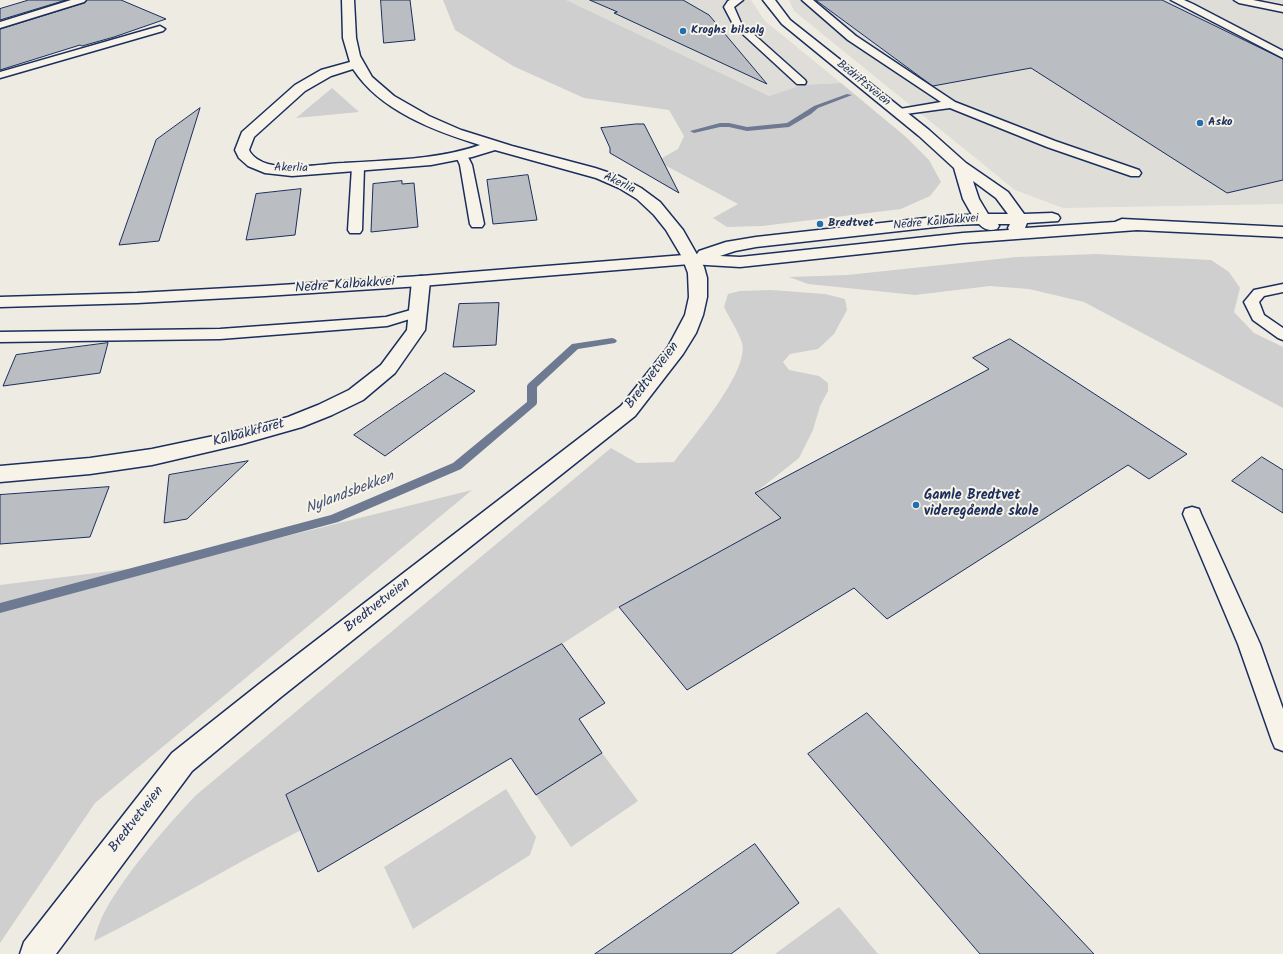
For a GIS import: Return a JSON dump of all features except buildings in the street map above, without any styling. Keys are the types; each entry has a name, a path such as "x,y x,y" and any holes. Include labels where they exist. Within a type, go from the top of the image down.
{"street":[{"name":"Akerlia","path":"348,0 348,34 350,50 364,75 374,86 402,107 460,134 495,146 593,172 635,190 662,212 686,247 690,259"},
{"name":"Bedriftsveien","path":"769,0 775,10 786,22 898,112 961,166 1002,195 1019,218"},
{"name":"Akerlia","path":"357,64 326,73 300,88 247,135 242,150 244,155 253,163 273,170 292,171 431,161 462,156 495,146"},
{"path":"961,166 968,195 982,219 993,227 1010,234 1018,227 1019,218"},
{"name":"Nedre Kalbakkvei","path":"690,259 732,246 756,242 901,225 982,219 1084,219 1136,225 1283,232"},
{"name":"Nedre Kalbakkvei","path":"0,302 137,298 422,281 690,259 740,262 1010,234 1087,230 1136,225"},
{"name":"Bredtvetveien","path":"36,954 182,762 278,684 628,411 667,362 690,327 697,304 698,288 697,276 690,259"},
{"name":"Kalbakkfaret","path":"0,474 90,466 152,457 242,437 295,422 325,410 356,394 388,369 416,330 422,281"}],"lane":[{"path":"0,25 81,0"},
{"path":"738,0 731,3 729,7 737,24 801,82"},
{"path":"807,0 852,38 951,104 1051,144 1135,173"},
{"path":"1176,0 1216,18 1283,55"},
{"path":"1239,0 1283,9"},
{"path":"0,75 160,29"},
{"path":"898,112 951,104"},
{"path":"462,156 466,165 477,224"},
{"path":"355,230 358,167"},
{"path":"1283,288 1259,292 1251,302 1258,317 1283,335"},
{"path":"0,337 220,334 387,321 418,312"},
{"path":"1192,514 1249,644 1283,740"}],"shaded area":[{"path":"443,0 566,0 769,96 802,85 841,83 906,137 929,160 941,182 930,196 901,209 762,226 727,227 713,218 738,204 657,161 678,149 684,136 669,110 584,98 513,66 455,30"},
{"path":"566,0 751,0 765,21 841,83 802,85 769,96"},
{"path":"789,0 1283,0 1283,204 1063,208 1015,190 794,11"},
{"path":"332,88 359,112 296,118"},
{"path":"1096,254 1211,260 1229,272 1240,288 1234,312 1254,333 1283,347 1283,408 1084,302 1029,289 990,286 915,295 808,284 789,277 847,275 1017,257"},
{"path":"771,290 825,294 845,299 847,310 834,334 818,349 790,354 783,362 789,370 819,376 828,383 828,391 820,406 813,430 799,458 755,493 781,518 619,607 562,644 286,795 301,830 94,941 102,916 124,881 158,837 195,796 611,448 637,463 674,462 705,422 728,387 737,370 742,355 741,339 724,307 728,294 740,291"},
{"path":"472,490 95,803 0,943 0,585 183,562"},
{"path":"602,753 638,801 571,847 536,795"},
{"path":"506,789 536,837 530,855 413,929 384,867"},
{"path":"839,907 878,954 775,954"}],"waterway":[{"name":"Nylandsbekken","path":"694,131 720,125 729,125 747,129 789,125 816,107 849,95"},
{"name":"Nylandsbekken","path":"0,608 334,519 457,466 532,403 532,386 575,346 612,341"}],"place":[{"name":"Kroghs bilsalg","path":"683,31"},
{"name":"Asko","path":"1200,123"},
{"name":"Bredtvet","path":"820,224"},
{"name":"Gamle Bredtvet videregående skole","path":"916,505"}]}
